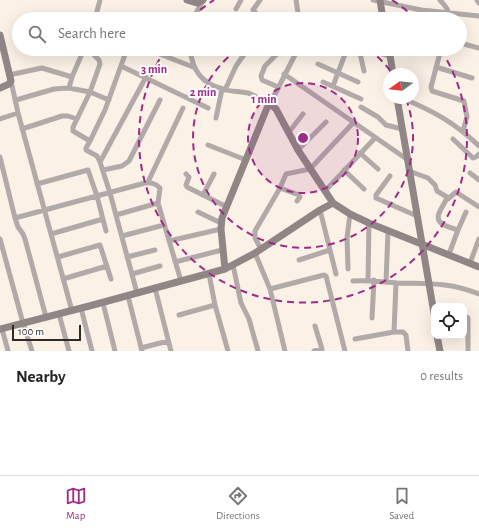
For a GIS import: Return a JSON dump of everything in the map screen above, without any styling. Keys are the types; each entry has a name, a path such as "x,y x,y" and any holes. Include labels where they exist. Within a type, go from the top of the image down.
{"street":[{"path":"97,12 100,0"},
{"path":"187,0 195,3 202,1"},
{"path":"236,9 241,0"},
{"path":"255,12 253,10 260,0"},
{"path":"296,0 299,12"},
{"path":"373,0 430,12"},
{"path":"440,0 448,9 448,12"},
{"path":"196,12 202,1"},
{"path":"380,1 382,12"},
{"path":"467,16 479,16"},
{"path":"0,35 22,129 72,311"},
{"path":"467,45 479,48"},
{"path":"69,88 81,56"},
{"path":"90,141 73,131 73,127 90,92 100,64 99,60 95,56"},
{"path":"125,56 109,100 85,149 97,156 103,170 138,293"},
{"path":"165,56 193,67 204,80 224,90 248,93 270,104 276,109 298,150 333,203 350,214 369,223 479,267"},
{"path":"191,56 193,67"},
{"path":"216,118 224,90 236,66 243,56"},
{"path":"275,56 266,66 261,76 262,80 278,87"},
{"path":"225,269 222,250 221,226 227,207 267,108 284,74 295,56"},
{"path":"333,86 344,56"},
{"path":"361,56 364,71"},
{"path":"390,56 392,68"},
{"path":"439,56 431,87 432,91 464,101 466,117 463,131"},
{"path":"318,64 358,82"},
{"path":"121,66 208,108"},
{"path":"436,67 472,78"},
{"path":"10,78 42,68 72,77"},
{"path":"284,74 408,160"},
{"path":"100,162 146,77"},
{"path":"0,88 9,84 10,78"},
{"path":"324,82 361,99"},
{"path":"16,100 54,89 69,88 90,92 109,100"},
{"path":"103,170 122,166 129,162 160,100"},
{"path":"398,104 432,303"},
{"path":"415,104 442,116 463,131 479,146"},
{"path":"361,107 378,117 386,125 402,129"},
{"path":"148,182 183,108"},
{"path":"0,119 18,113"},
{"path":"289,132 303,114"},
{"path":"22,129 62,116 77,119"},
{"path":"298,150 326,122"},
{"path":"285,351 270,289 258,251 255,231 280,188 285,175 287,173 310,169 353,123"},
{"path":"325,191 375,138"},
{"path":"453,139 473,158 479,154"},
{"path":"208,145 246,160"},
{"path":"360,153 378,169"},
{"path":"0,157 15,218 25,239 46,317"},
{"path":"38,184 88,170 97,196 106,231"},
{"path":"344,170 364,189"},
{"path":"410,171 428,178 435,185 438,191 448,199"},
{"path":"470,173 479,180"},
{"path":"186,174 189,178 186,186 227,207"},
{"path":"203,195 214,174"},
{"path":"390,176 376,194 376,198 417,216"},
{"path":"15,218 148,182 159,186 158,203 181,281"},
{"path":"280,188 299,195 300,197 296,201"},
{"path":"458,230 443,226 439,220 439,212 448,199 456,192 479,206"},
{"path":"116,215 158,203"},
{"path":"8,351 1,329 225,269 258,251 333,203"},
{"path":"320,210 336,274"},
{"path":"198,212 221,226"},
{"path":"449,254 466,212"},
{"path":"348,269 348,224 350,214"},
{"path":"51,234 103,219"},
{"path":"369,223 372,318"},
{"path":"122,236 164,225"},
{"path":"169,241 221,226"},
{"path":"386,282 388,231"},
{"path":"0,239 32,351"},
{"path":"470,263 479,239"},
{"path":"58,257 100,245 111,279"},
{"path":"127,257 155,250"},
{"path":"175,262 222,250"},
{"path":"299,260 330,250"},
{"path":"233,265 242,303 249,319 258,351"},
{"path":"63,279 107,266"},
{"path":"132,274 160,266"},
{"path":"209,274 215,305 228,351"},
{"path":"270,289 324,275 326,276 345,351"},
{"path":"353,280 452,285 479,294"},
{"path":"394,332 396,283"},
{"path":"155,288 171,351"},
{"path":"128,296 142,349 168,341"},
{"path":"102,303 115,351"},
{"path":"179,315 215,305"},
{"path":"81,308 92,351"},
{"path":"59,314 69,351"},
{"path":"467,316 468,351"},
{"path":"315,326 322,349 317,351"},
{"path":"355,340 400,332 404,333 408,351"},
{"path":"438,339 440,351"}]}
